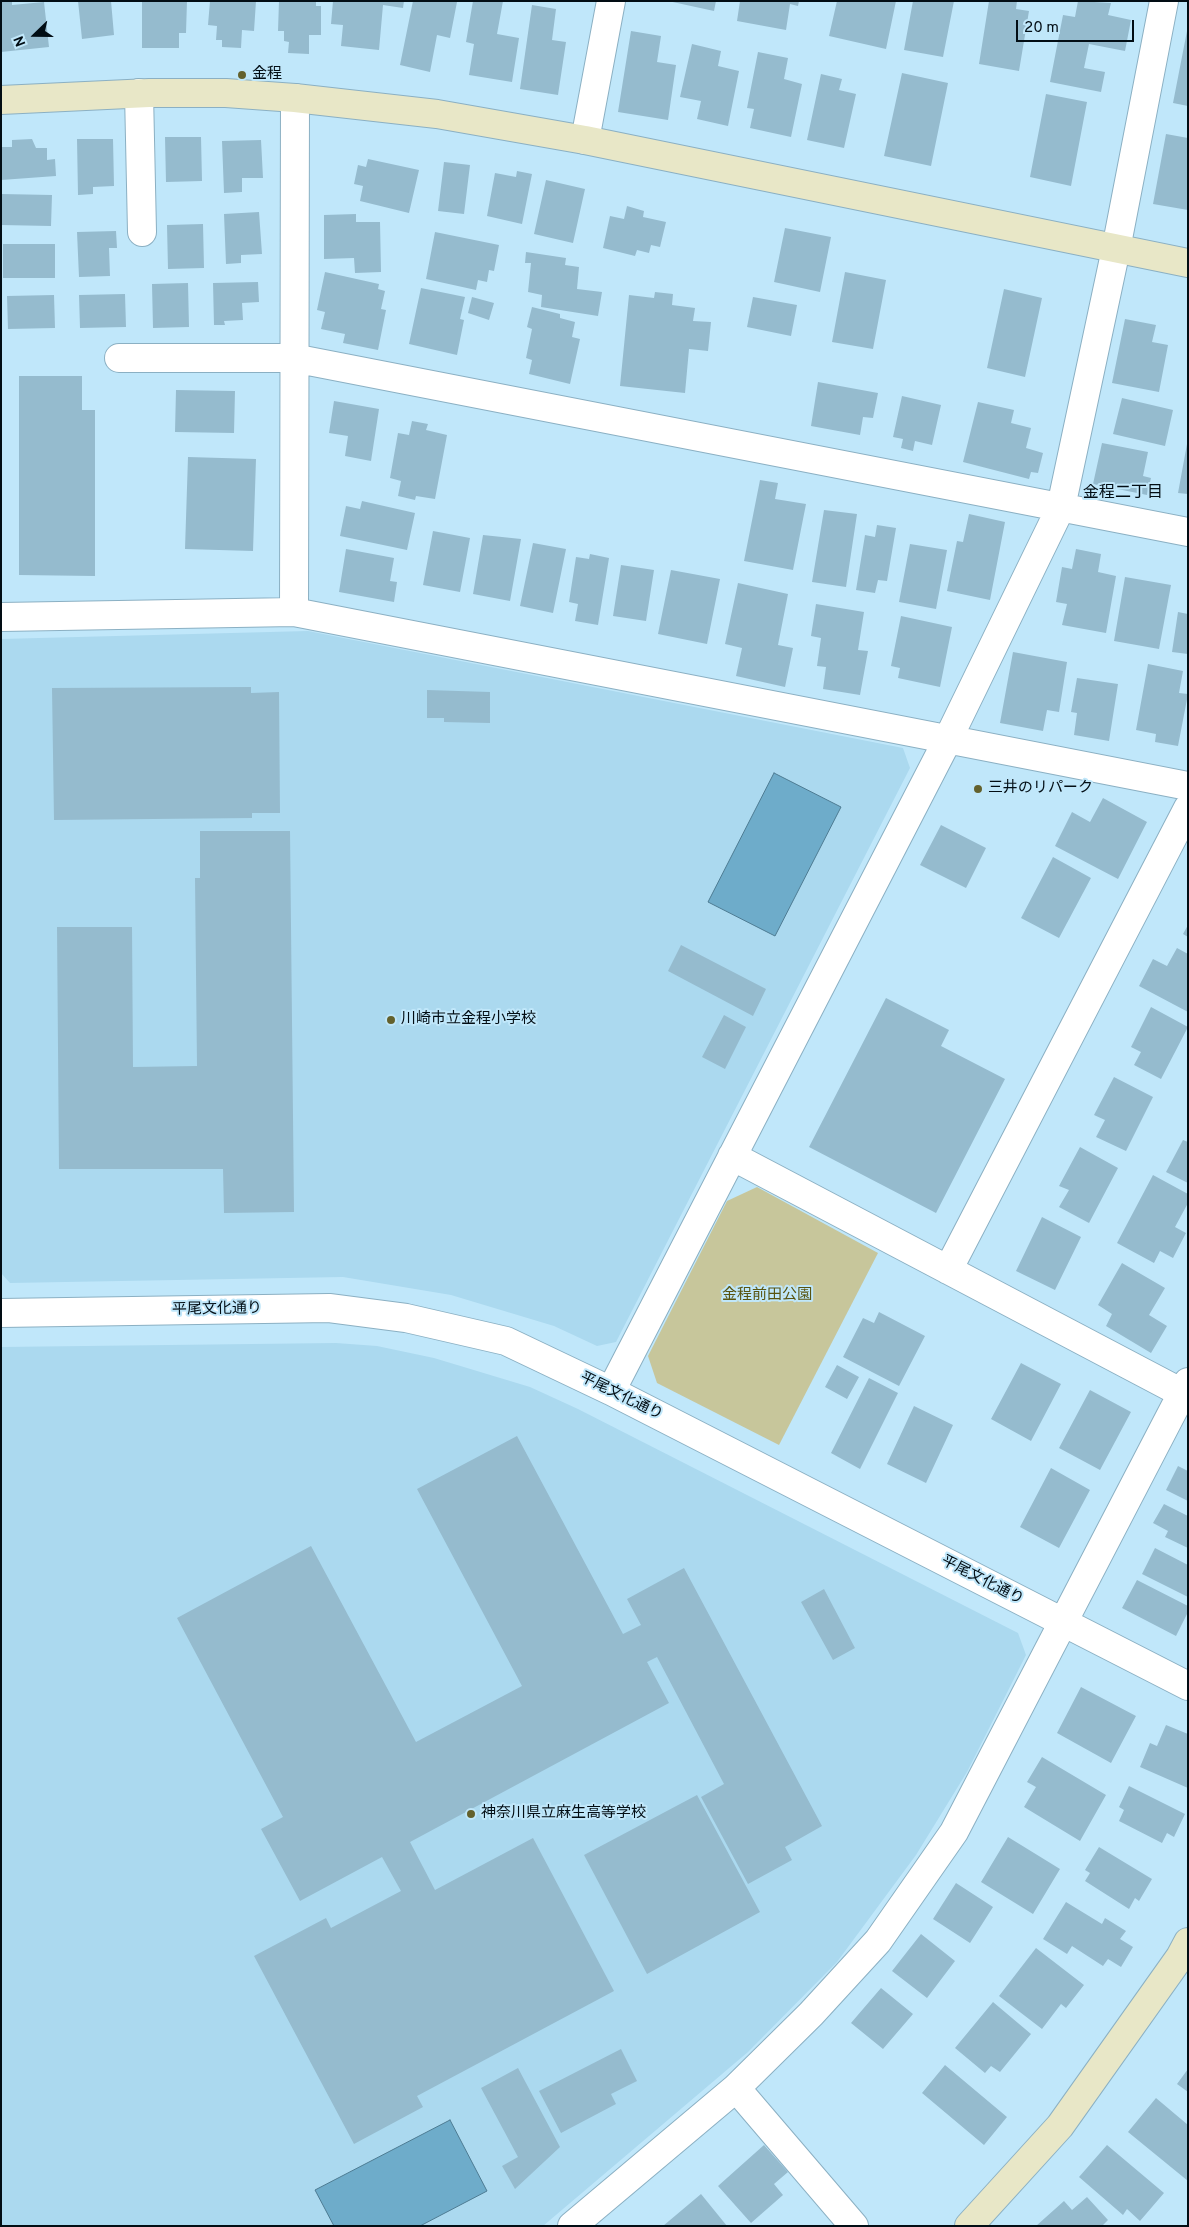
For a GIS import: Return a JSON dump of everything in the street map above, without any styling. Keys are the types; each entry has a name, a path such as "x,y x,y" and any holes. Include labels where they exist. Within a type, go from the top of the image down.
{"street":[{"path":"585,140 611,1"},
{"path":"611,1392 948,739 1061,507 1116,249 1164,1"},
{"path":"1,100 139,93 226,93 295,98 437,114 585,140 1188,263"},
{"path":"139,93 142,232"},
{"path":"294,612 295,98"},
{"path":"119,358 293,358 1188,532"},
{"path":"1,617 294,612 1188,786"},
{"path":"948,1270 1188,808"},
{"path":"572,2226 736,2088 811,2014 878,1941 954,1832 1010,1729 1062,1622 1185,1387 948,1270 732,1156"},
{"name":"平尾文化通り","path":"1,1313 329,1308 406,1318 506,1341 611,1392 1188,1686"},
{"path":"969,2226 1060,2126 1180,1957 1188,1942"},
{"path":"736,2088 854,2226"}],"shaded area":[{"name":"川崎市立金程小学校","path":"308,631 903,748 910,768 616,1342 597,1346 554,1326 451,1295 343,1277 10,1283 1,1273 1,639"},
{"path":"774,773 841,807 775,936 708,902"},
{"name":"神奈川県立麻生高等学校","path":"336,1343 377,1346 434,1358 530,1387 578,1409 1018,1633 1026,1655 967,1772 916,1855 837,1962 748,2052 543,2226 1,2226 1,1347"},
{"path":"450,2120 487,2191 420,2226 334,2226 315,2190"}],"green space":[{"name":"金程前田公園","path":"757,1187 878,1253 779,1445 657,1383 648,1356 727,1201"}],"building":[{"path":"1,1 12,1 12,5 44,2 49,47 1,52"},
{"path":"78,1 111,1 114,35 82,39"},
{"path":"142,1 187,1 186,33 179,33 179,48 142,48"},
{"path":"210,1 256,1 254,31 242,30 241,48 222,47 222,40 216,40 217,26 208,25"},
{"path":"279,1 316,1 316,6 321,6 321,35 309,35 309,54 288,53 289,42 284,41 284,31 278,31"},
{"path":"333,1 404,1 403,8 383,5 379,50 341,46 343,25 331,24"},
{"path":"413,1 457,2 450,38 437,35 430,72 400,65"},
{"path":"473,1 503,1 497,34 519,38 512,82 469,75 474,44 466,42"},
{"path":"668,1 716,1 714,11"},
{"path":"740,1 799,1 798,6 790,4 786,30 737,21"},
{"path":"837,1 896,1 886,49 829,36"},
{"path":"913,1 954,1 943,57 904,50"},
{"path":"989,1 1017,1 1016,9 1029,11 1019,71 979,64"},
{"path":"1078,1 1111,3 1108,15 1131,20 1125,51 1089,44 1084,68 1105,72 1101,92 1050,82 1063,15 1075,17"},
{"path":"532,5 556,9 552,40 566,42 558,95 520,89"},
{"path":"631,31 661,36 657,62 676,65 668,120 618,112"},
{"path":"1188,31 1188,106 1173,103"},
{"path":"692,44 721,51 718,66 739,71 728,126 697,119 701,101 680,97"},
{"path":"758,52 788,58 784,79 802,84 791,137 750,128 754,109 747,108"},
{"path":"902,73 948,83 931,166 884,156"},
{"path":"821,74 842,79 839,90 856,94 844,148 807,140"},
{"path":"1046,94 1087,102 1071,186 1030,177"},
{"path":"1166,134 1188,138 1188,210 1153,204"},
{"path":"165,137 201,137 202,181 166,182"},
{"path":"32,139 36,148 47,148 47,160 55,159 56,176 1,180 1,147 12,147 12,140"},
{"path":"77,139 113,139 114,186 93,187 93,194 78,195"},
{"path":"261,140 263,178 242,178 242,192 224,193 222,141"},
{"path":"368,159 419,170 409,213 360,201 363,186 354,184 358,165 366,167"},
{"path":"444,162 470,165 464,214 438,211"},
{"path":"517,171 532,174 522,224 487,216 495,173 516,177"},
{"path":"546,180 585,189 573,243 534,234"},
{"path":"1,194 52,195 51,226 1,225"},
{"path":"627,206 644,211 643,217 666,222 660,247 651,245 649,253 637,250 635,256 603,248 610,216 624,219"},
{"path":"259,212 262,254 241,255 241,263 226,264 224,214"},
{"path":"356,214 356,222 380,222 381,272 355,273 354,258 324,259 324,215"},
{"path":"203,224 204,268 168,269 167,225"},
{"path":"785,228 831,237 820,292 774,282"},
{"path":"116,231 117,248 109,248 110,276 79,277 77,232"},
{"path":"435,232 499,245 494,271 489,270 487,282 478,280 476,290 426,279"},
{"path":"3,244 55,244 55,278 3,278"},
{"path":"526,252 566,258 565,265 579,267 577,289 602,292 598,316 541,307 542,295 528,292 531,263 525,263"},
{"path":"325,272 379,284 378,289 385,291 381,309 386,310 378,350 343,343 345,334 321,329 325,312 317,310"},
{"path":"845,272 886,280 873,349 832,342"},
{"path":"258,282 259,302 242,303 243,320 224,321 225,325 214,325 213,283"},
{"path":"188,283 189,327 153,328 152,284"},
{"path":"421,288 465,297 460,319 464,320 457,355 409,344"},
{"path":"1004,289 1042,298 1025,377 987,368"},
{"path":"655,292 673,294 672,305 695,308 693,321 711,322 708,351 689,349 685,393 620,386 629,295 654,298"},
{"path":"125,294 126,327 80,328 79,295"},
{"path":"54,295 55,328 8,329 7,296"},
{"path":"472,297 494,303 489,320 468,313"},
{"path":"753,297 797,305 791,336 747,327"},
{"path":"532,307 560,314 560,318 575,322 572,337 580,339 570,384 529,374 532,360 526,358 532,329 527,327"},
{"path":"1125,319 1156,325 1152,342 1168,345 1159,392 1112,383"},
{"path":"19,376 82,376 82,410 95,410 95,576 19,575"},
{"path":"818,382 878,393 873,418 863,417 860,435 811,426"},
{"path":"176,390 235,391 234,433 175,432"},
{"path":"902,396 941,405 932,445 915,441 913,451 901,448 903,439 893,437"},
{"path":"1122,398 1173,410 1165,446 1113,434"},
{"path":"334,401 379,409 371,461 345,456 348,436 329,433"},
{"path":"978,402 1014,410 1011,423 1031,428 1026,448 1043,453 1038,473 1031,472 1029,479 963,462"},
{"path":"412,421 428,424 426,430 447,435 435,499 416,496 415,500 398,496 401,481 390,478 398,433 409,435"},
{"path":"1102,443 1148,452 1143,476 1151,478 1147,495 1093,484"},
{"path":"1188,444 1188,494 1178,493"},
{"path":"188,457 256,459 253,551 185,549"},
{"path":"760,480 778,483 775,499 806,504 793,570 744,561"},
{"path":"362,501 415,513 407,550 340,536 346,506 360,509"},
{"path":"824,510 857,514 846,587 812,582"},
{"path":"969,514 1005,522 990,600 947,591 957,541 963,542"},
{"path":"877,525 896,528 887,581 878,580 875,593 856,590 865,535 875,537"},
{"path":"433,531 470,538 460,592 423,585"},
{"path":"483,535 521,539 510,601 473,594"},
{"path":"533,543 566,549 553,613 520,606"},
{"path":"910,544 947,550 936,609 899,602"},
{"path":"346,549 394,558 390,581 397,582 394,602 339,592"},
{"path":"1076,549 1101,554 1098,572 1116,576 1106,633 1062,625 1067,604 1056,602 1062,567 1072,569"},
{"path":"590,554 609,558 598,625 575,621 578,604 569,602 576,557 589,559"},
{"path":"621,565 654,570 646,621 613,616"},
{"path":"671,570 720,579 707,644 658,634"},
{"path":"1125,577 1171,585 1159,649 1114,641"},
{"path":"738,583 788,594 778,645 793,648 785,687 736,676 742,648 725,644"},
{"path":"816,604 864,612 858,650 868,651 860,695 823,689 826,667 817,666 821,638 811,636"},
{"path":"1178,612 1188,614 1188,654 1172,652"},
{"path":"901,616 952,627 940,687 898,678 900,668 891,666"},
{"path":"1013,652 1067,662 1059,712 1047,710 1043,731 1000,723"},
{"path":"1148,664 1183,671 1179,693 1188,694 1178,746 1155,742 1156,734 1136,730"},
{"path":"1077,678 1118,684 1109,741 1074,735 1077,713 1071,712"},
{"path":"251,687 251,693 279,692 280,813 252,813 252,818 54,820 52,688"},
{"path":"427,690 490,692 490,723 444,722 444,718 427,718"},
{"path":"1103,798 1147,822 1118,879 1055,846 1072,812 1090,822"},
{"path":"941,825 986,848 966,888 920,865"},
{"path":"200,831 290,831 294,1212 224,1213 223,1169 59,1169 57,927 132,927 133,1067 197,1066 195,878 200,878"},
{"path":"1053,857 1091,878 1059,938 1021,918"},
{"path":"1188,925 1188,937 1183,934"},
{"path":"681,945 766,989 753,1016 668,971"},
{"path":"1177,948 1188,954 1188,1012 1139,986 1153,959 1167,966"},
{"path":"886,998 949,1030 941,1046 1005,1079 936,1213 809,1147"},
{"path":"1151,1007 1188,1027 1161,1079 1134,1065 1141,1052 1131,1047"},
{"path":"724,1015 746,1027 725,1069 702,1057"},
{"path":"1114,1077 1153,1097 1126,1151 1096,1137 1105,1120 1094,1115"},
{"path":"1183,1140 1188,1142 1188,1183 1166,1172"},
{"path":"1080,1147 1118,1168 1089,1223 1059,1207 1069,1190 1059,1186"},
{"path":"1153,1175 1188,1194 1188,1203 1175,1227 1186,1233 1173,1258 1160,1251 1154,1263 1117,1243"},
{"path":"1042,1217 1081,1237 1055,1290 1016,1271"},
{"path":"1122,1263 1165,1288 1149,1315 1167,1326 1151,1353 1106,1326 1112,1314 1098,1305"},
{"path":"879,1312 925,1336 899,1386 843,1357 863,1318 874,1323"},
{"path":"1021,1363 1061,1384 1031,1441 991,1419"},
{"path":"837,1365 859,1377 847,1399 825,1387"},
{"path":"869,1378 898,1393 860,1469 831,1453"},
{"path":"1090,1390 1131,1412 1100,1470 1059,1448"},
{"path":"914,1406 953,1425 926,1483 887,1464"},
{"path":"517,1436 623,1634 641,1625 627,1599 684,1568 822,1826 785,1847 792,1860 748,1884 701,1797 724,1784 657,1657 647,1662 669,1703 410,1842 435,1890 533,1838 614,1991 417,2096 423,2107 354,2144 254,1956 326,1918 331,1928 401,1891 382,1857 300,1901 261,1829 283,1817 177,1618 311,1546 416,1742 522,1686 417,1489"},
{"path":"1178,1466 1188,1471 1188,1501 1166,1490"},
{"path":"1051,1468 1090,1490 1059,1548 1020,1527"},
{"path":"1164,1504 1188,1516 1188,1548 1165,1537 1168,1531 1153,1523"},
{"path":"1155,1548 1188,1565 1188,1597 1142,1574"},
{"path":"1137,1580 1188,1606 1188,1612 1176,1636 1122,1608"},
{"path":"824,1589 855,1648 833,1660 801,1602"},
{"path":"1081,1687 1136,1716 1111,1763 1057,1733"},
{"path":"1166,1725 1188,1734 1188,1788 1140,1767 1150,1743 1157,1746"},
{"path":"1042,1757 1106,1795 1080,1841 1024,1807 1036,1787 1027,1782"},
{"path":"1129,1786 1185,1814 1174,1837 1167,1833 1162,1843 1119,1821 1124,1810 1119,1807"},
{"path":"697,1795 760,1912 647,1974 584,1855"},
{"path":"1008,1837 1060,1869 1033,1914 981,1882"},
{"path":"1099,1847 1152,1879 1139,1901 1135,1898 1129,1909 1085,1881 1090,1873 1085,1870"},
{"path":"956,1883 993,1907 970,1943 933,1919"},
{"path":"1066,1902 1102,1924 1105,1918 1126,1931 1120,1939 1133,1947 1121,1967 1108,1959 1103,1966 1072,1946 1067,1954 1043,1939"},
{"path":"921,1934 955,1961 927,1998 892,1971"},
{"path":"1036,1948 1084,1985 1066,2008 1061,2004 1042,2029 999,1996"},
{"path":"881,1988 913,2014 883,2049 851,2023"},
{"path":"993,2002 1031,2034 1000,2072 991,2066 985,2073 955,2048"},
{"path":"621,2049 637,2081 611,2094 616,2104 561,2133 539,2091"},
{"path":"945,2065 1007,2117 984,2145 922,2093"},
{"path":"518,2068 560,2147 515,2189 502,2166 518,2157 481,2088"},
{"path":"1188,2069 1188,2092 1177,2084"},
{"path":"1156,2098 1188,2125 1188,2181 1128,2132"},
{"path":"764,2145 788,2172 774,2184 783,2195 751,2223 718,2186"},
{"path":"1107,2145 1164,2193 1140,2221 1127,2209 1123,2215 1079,2177"},
{"path":"701,2194 727,2226 663,2226"},
{"path":"1087,2197 1108,2220 1102,2226 1036,2226 1064,2201 1072,2210"}],"place":[{"name":"金程","path":"242,75"},
{"name":"三井のリパーク","path":"978,789"},
{"name":"川崎市立金程小学校","path":"391,1020"},
{"name":"神奈川県立麻生高等学校","path":"471,1814"}],"district":[{"name":"金程二丁目","path":"1123,494"}]}
